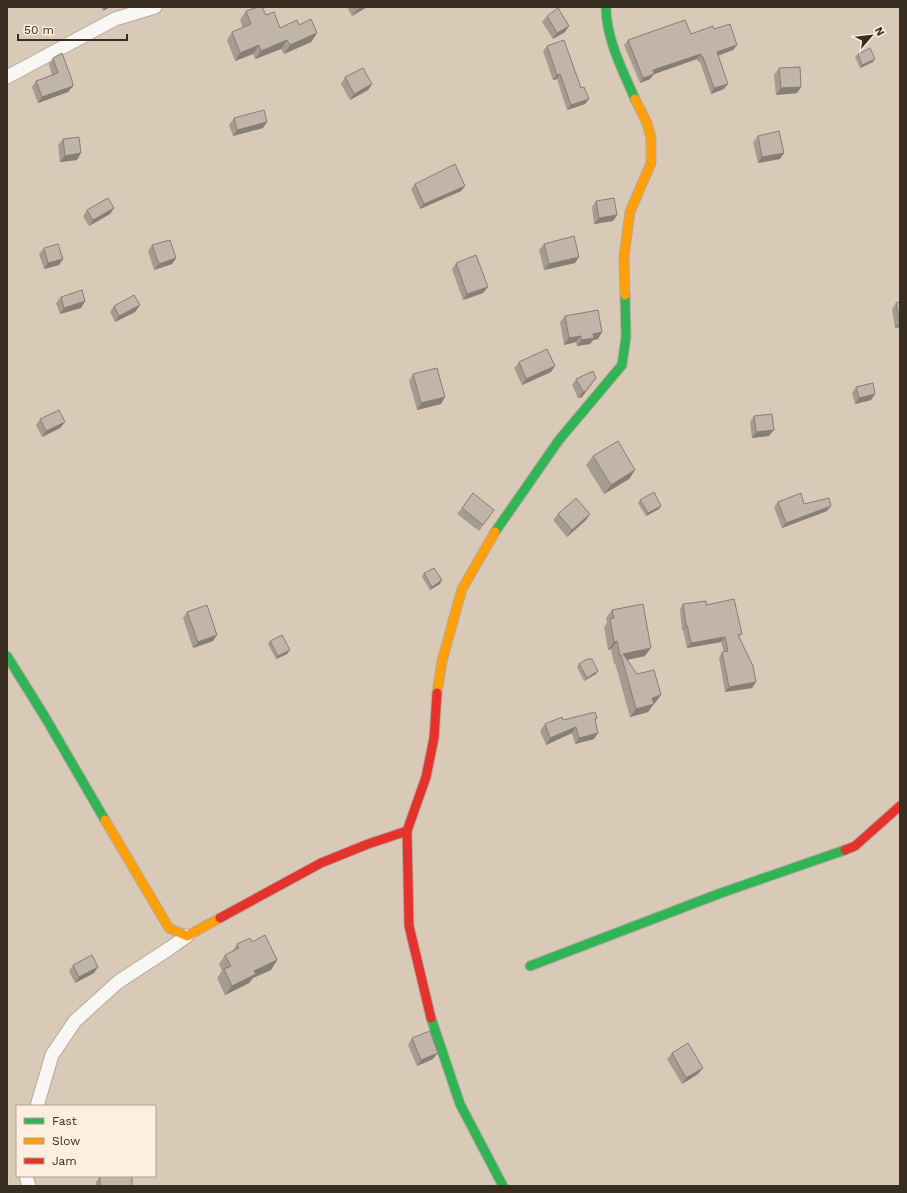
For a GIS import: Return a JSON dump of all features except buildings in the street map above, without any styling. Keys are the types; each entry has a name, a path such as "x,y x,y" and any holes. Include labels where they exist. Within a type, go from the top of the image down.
{"street":[{"path":"7,77 115,19 156,7"},
{"path":"504,1186 460,1104 432,1024 409,926 407,831 427,771 434,738 437,695 442,660 462,589 497,529 559,440 622,365 626,337 624,256 630,212 650,163 652,148 647,123 615,53 606,16 606,7"},
{"path":"7,656 45,717 169,928 187,936"},
{"path":"530,966 721,893 855,846 900,806"},
{"path":"37,1105 52,1055 75,1021 118,982 187,936 321,863 368,844 407,831"}],"traffic: fast":[{"path":"606,7 612,43 635,99"},
{"path":"495,532 559,440 622,365 626,337 625,295"},
{"path":"7,656 45,717 105,820"},
{"path":"530,966 721,893 845,850"},
{"path":"431,1018 460,1104 503,1186"}],"traffic: slow":[{"path":"625,295 624,256 630,212 651,163 651,138 647,123 635,99"},
{"path":"437,693 442,661 462,589 495,532"},
{"path":"105,820 169,928 187,936 220,918"}],"traffic: jam":[{"path":"431,1018 409,926 407,831 426,777 434,738 437,693"},
{"path":"845,850 855,846 900,806"},
{"path":"220,918 321,863 368,844 407,831"}]}
